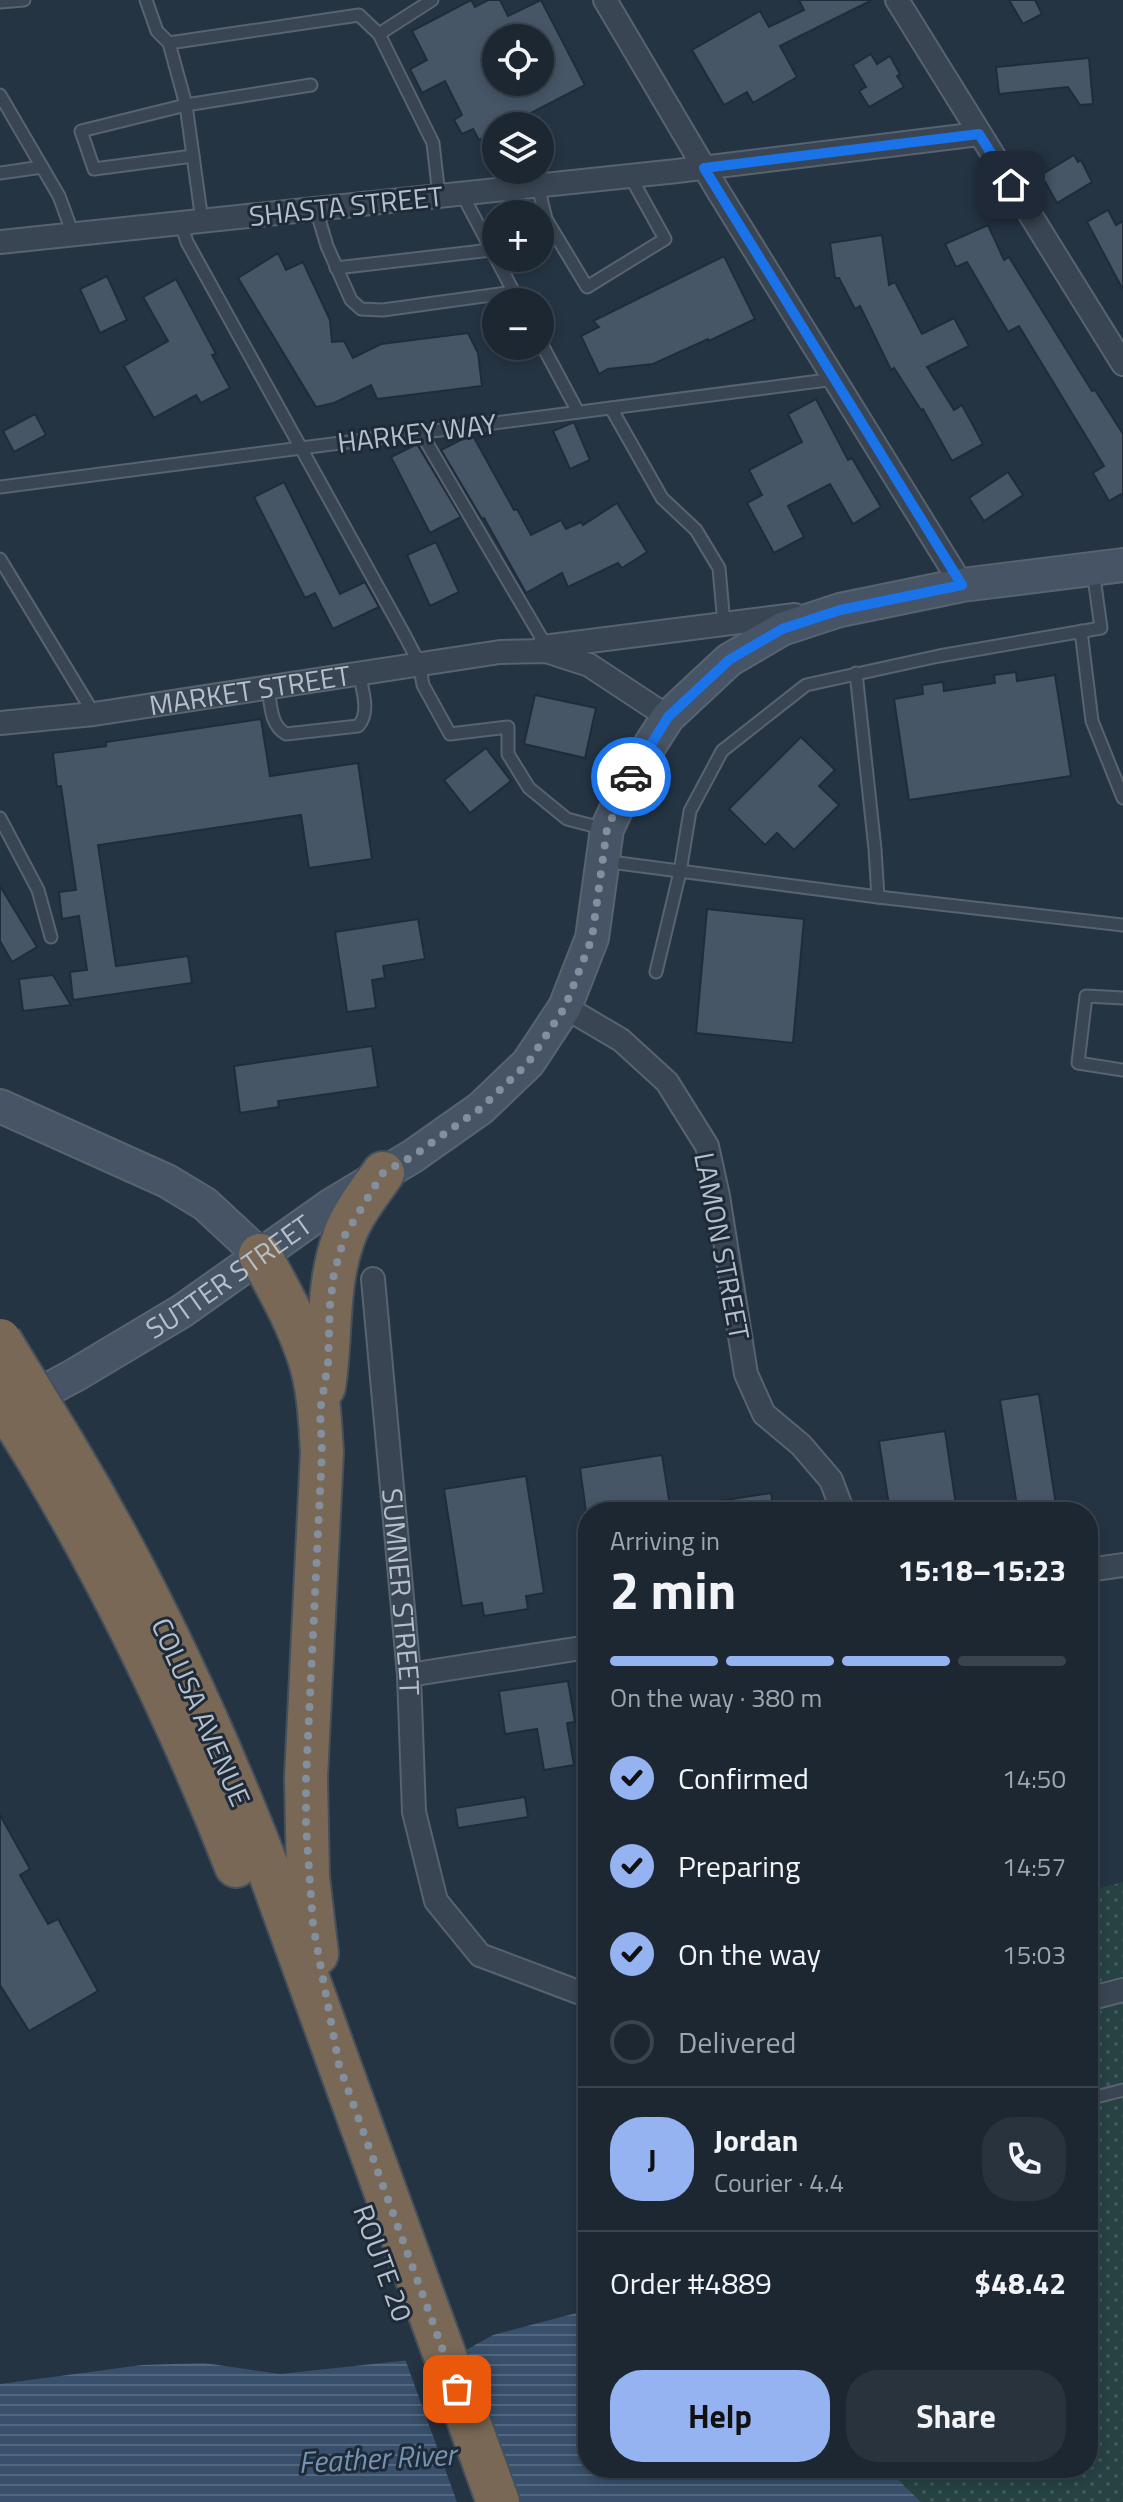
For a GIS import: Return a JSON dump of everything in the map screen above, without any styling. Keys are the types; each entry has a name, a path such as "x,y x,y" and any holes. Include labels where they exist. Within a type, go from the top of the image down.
{"highway":[{"path":"320,1411 328,1364 330,1305 339,1254 355,1214 383,1173"},
{"path":"260,1255 286,1301 306,1351 320,1411 322,1452 306,1763 306,1826 313,1925 339,2065"},
{"name":"COLUSA AVENUE","path":"0,1340 43,1461 117,1600 196,1765 245,1889 342,2111"},
{"name":"COLUSA AVENUE","path":"0,1398 43,1461 139,1578 204,1710 269,1871 339,2065 342,2111"},
{"path":"0,1437 43,1461"},
{"name":"ROUTE 20","path":"342,2111 470,2502"},
{"name":"ROUTE 20","path":"342,2111 498,2502"}],"main road":[{"name":"MARKET STREET","path":"668,717 729,660 782,629 840,610 962,585 1108,567"},
{"name":"SUTTER STREET","path":"0,1416 182,1311 260,1255 481,1108 528,1063 565,1007 592,938 607,829 636,767 668,717"},
{"path":"0,1106 167,1181 205,1204 260,1255"}],"street":[{"path":"605,0 704,168 962,585"},
{"path":"897,0 1123,364"},
{"name":"SHASTA STREET","path":"0,242 704,168 979,134"},
{"name":"MARKET STREET","path":"0,723 94,714 500,652 548,649 840,610"},
{"name":"MARKET STREET","path":"548,649 589,665 668,717"},
{"name":"LAMON STREET","path":"565,1007 621,1040 667,1082 707,1146 718,1196 746,1374 764,1414 801,1445 831,1480 839,1502"},
{"name":"SUMNER STREET","path":"373,1279 409,1675 414,1812 436,1901 480,1955 578,1992"},
{"path":"1098,1569 1123,1565"},
{"path":"409,1675 578,1649"},
{"path":"1098,1996 1123,1990"}],"lane":[{"path":"0,2 24,0"},
{"path":"146,0 157,31 169,43 186,105 193,156 191,222 187,242 419,663 423,685 450,734 508,727 508,754 529,788 567,819 607,829"},
{"path":"379,34 428,1"},
{"path":"169,43 359,15 379,34 433,143 439,196"},
{"path":"193,156 94,169 81,131 186,105 311,85"},
{"path":"0,95 59,196 73,234"},
{"path":"0,173 42,167"},
{"path":"538,186 546,219 587,287 665,239 630,176"},
{"path":"462,194 482,233"},
{"path":"316,209 336,268 351,300 361,309 383,310 482,300"},
{"path":"336,268 482,251"},
{"path":"550,360 578,412"},
{"name":"HARKEY WAY","path":"0,487 835,379"},
{"path":"611,408 662,498 696,530 719,568 724,624"},
{"path":"421,433 548,649"},
{"path":"0,559 94,714"},
{"path":"656,972 680,872 690,811 722,751 806,685 1101,628 1108,567"},
{"path":"1081,631 1092,721 1123,798"},
{"path":"268,687 277,729 286,734 358,726 364,720 365,710 359,673"},
{"path":"856,673 878,897"},
{"path":"0,818 38,890 51,937"},
{"path":"602,861 1123,925"},
{"path":"1123,998 1086,996 1078,1063 1123,1070"},
{"path":"1098,2096 1123,2090"}],"green space":[{"path":"1123,1882 1123,2502 921,2502 896,2478 1098,2478 1098,1888"}],"water":[{"name":"Feather River","path":"578,2313 578,2478 896,2478 921,2502 0,2502 0,2384 142,2365 204,2363 280,2374 457,2355 493,2335"}],"pier":[{"path":"456,2351 512,2502 457,2502 404,2356"}],"building":[{"path":"471,0 475,7 488,0 500,0 508,16 541,0 553,24 482,24 482,96 554,96 554,25 585,85 533,112 482,112 482,138 479,140 473,129 462,134 454,120 462,115 445,81 422,93 410,69 427,60 412,31"},
{"path":"799,0 872,0 780,46 797,77 753,103 747,92 724,105 692,50 760,11 769,27 804,10"},
{"path":"1009,0 1035,0 1042,14 1023,24"},
{"path":"871,54 877,64 890,56 904,87 869,107 859,91 866,87 853,65"},
{"path":"1089,58 1093,104 1080,105 1068,87 999,94 996,67"},
{"path":"1074,155 1078,162 1081,160 1092,182 1057,203 1041,175"},
{"path":"1108,210 1116,225 1123,221 1123,290 1087,222"},
{"path":"988,225 1004,260 1009,257 1092,391 1095,390 1123,434 1123,497 1121,494 1109,501 1093,473 1104,466 1019,326 1008,332 967,262 956,267 945,244"},
{"path":"882,235 889,285 895,282 922,334 954,318 969,346 927,367 954,410 962,405 983,444 952,461 923,409 894,368 891,370 860,306 855,309 839,278 835,278 830,243"},
{"path":"278,253 286,270 303,262 330,320 332,342 344,341 353,358 381,344 468,333 478,353 482,386 377,399 371,385 334,403 316,407 238,278"},
{"path":"724,256 755,319 653,364 608,369 599,374 581,336 599,327 593,321"},
{"path":"107,276 127,320 100,333 80,289"},
{"path":"176,279 216,354 212,355 230,388 201,403 196,395 154,418 124,366 168,341 143,297"},
{"path":"816,399 848,460 852,458 881,507 853,524 830,484 788,506 804,537 774,553 747,503 762,495 749,470 802,442 788,414"},
{"path":"35,414 46,435 14,452 3,431"},
{"path":"574,422 590,460 570,469 553,431"},
{"path":"472,434 531,535 561,520 566,529 581,522 583,525 617,503 647,552 622,568 618,563 568,587 562,573 526,593 441,450"},
{"path":"417,444 461,517 430,533 391,457"},
{"path":"1008,472 1023,495 984,521 969,498"},
{"path":"284,482 340,594 365,582 379,607 333,629 315,593 305,598 254,497"},
{"path":"436,542 459,592 430,606 407,555"},
{"path":"1016,672 1017,681 1055,675 1071,776 909,800 894,699 923,694 922,685 943,682 944,691 995,683 994,675"},
{"path":"535,695 596,708 585,758 524,744"},
{"path":"261,719 270,776 358,763 372,859 309,868 301,815 98,845 116,966 188,956 192,983 73,1000 70,972 87,970 79,916 62,919 59,892 76,890 61,786 57,787 53,753"},
{"path":"801,737 835,770 819,786 839,805 794,850 777,833 765,845 729,809"},
{"path":"486,748 511,781 470,813 444,780"},
{"path":"0,886 37,947 12,962 0,941"},
{"path":"707,909 804,919 793,1043 696,1033"},
{"path":"418,919 425,959 383,966 385,978 372,980 376,1008 347,1012 335,932"},
{"path":"53,975 71,1005 23,1011 19,979"},
{"path":"372,1046 378,1087 278,1101 279,1107 240,1113 234,1066"},
{"path":"1039,1394 1055,1502 1016,1502 1000,1400"},
{"path":"945,1431 956,1502 888,1502 879,1441"},
{"path":"662,1455 669,1502 585,1502 580,1468"},
{"path":"526,1476 544,1593 526,1596 528,1609 484,1616 482,1603 462,1606 444,1489"},
{"path":"771,1493 772,1502 713,1502"},
{"path":"568,1681 575,1722 567,1723 574,1765 544,1770 537,1729 505,1734 499,1691"},
{"path":"525,1797 528,1817 458,1828 455,1808"},
{"path":"0,1815 30,1869 20,1875 48,1924 58,1919 98,1991 29,2031 0,1985"}],"way so far":[{"path":"457,2389 339,2065 313,1925 308,1877 306,1778 322,1452 320,1411 328,1364 330,1305 334,1273 345,1235 355,1214 383,1173 413,1156 481,1108 528,1063 565,1007 592,938 607,829 631,777"}],"route":[{"path":"631,777 668,717 729,660 782,629 840,610 962,585 704,168 979,134 1011,185"}]}
